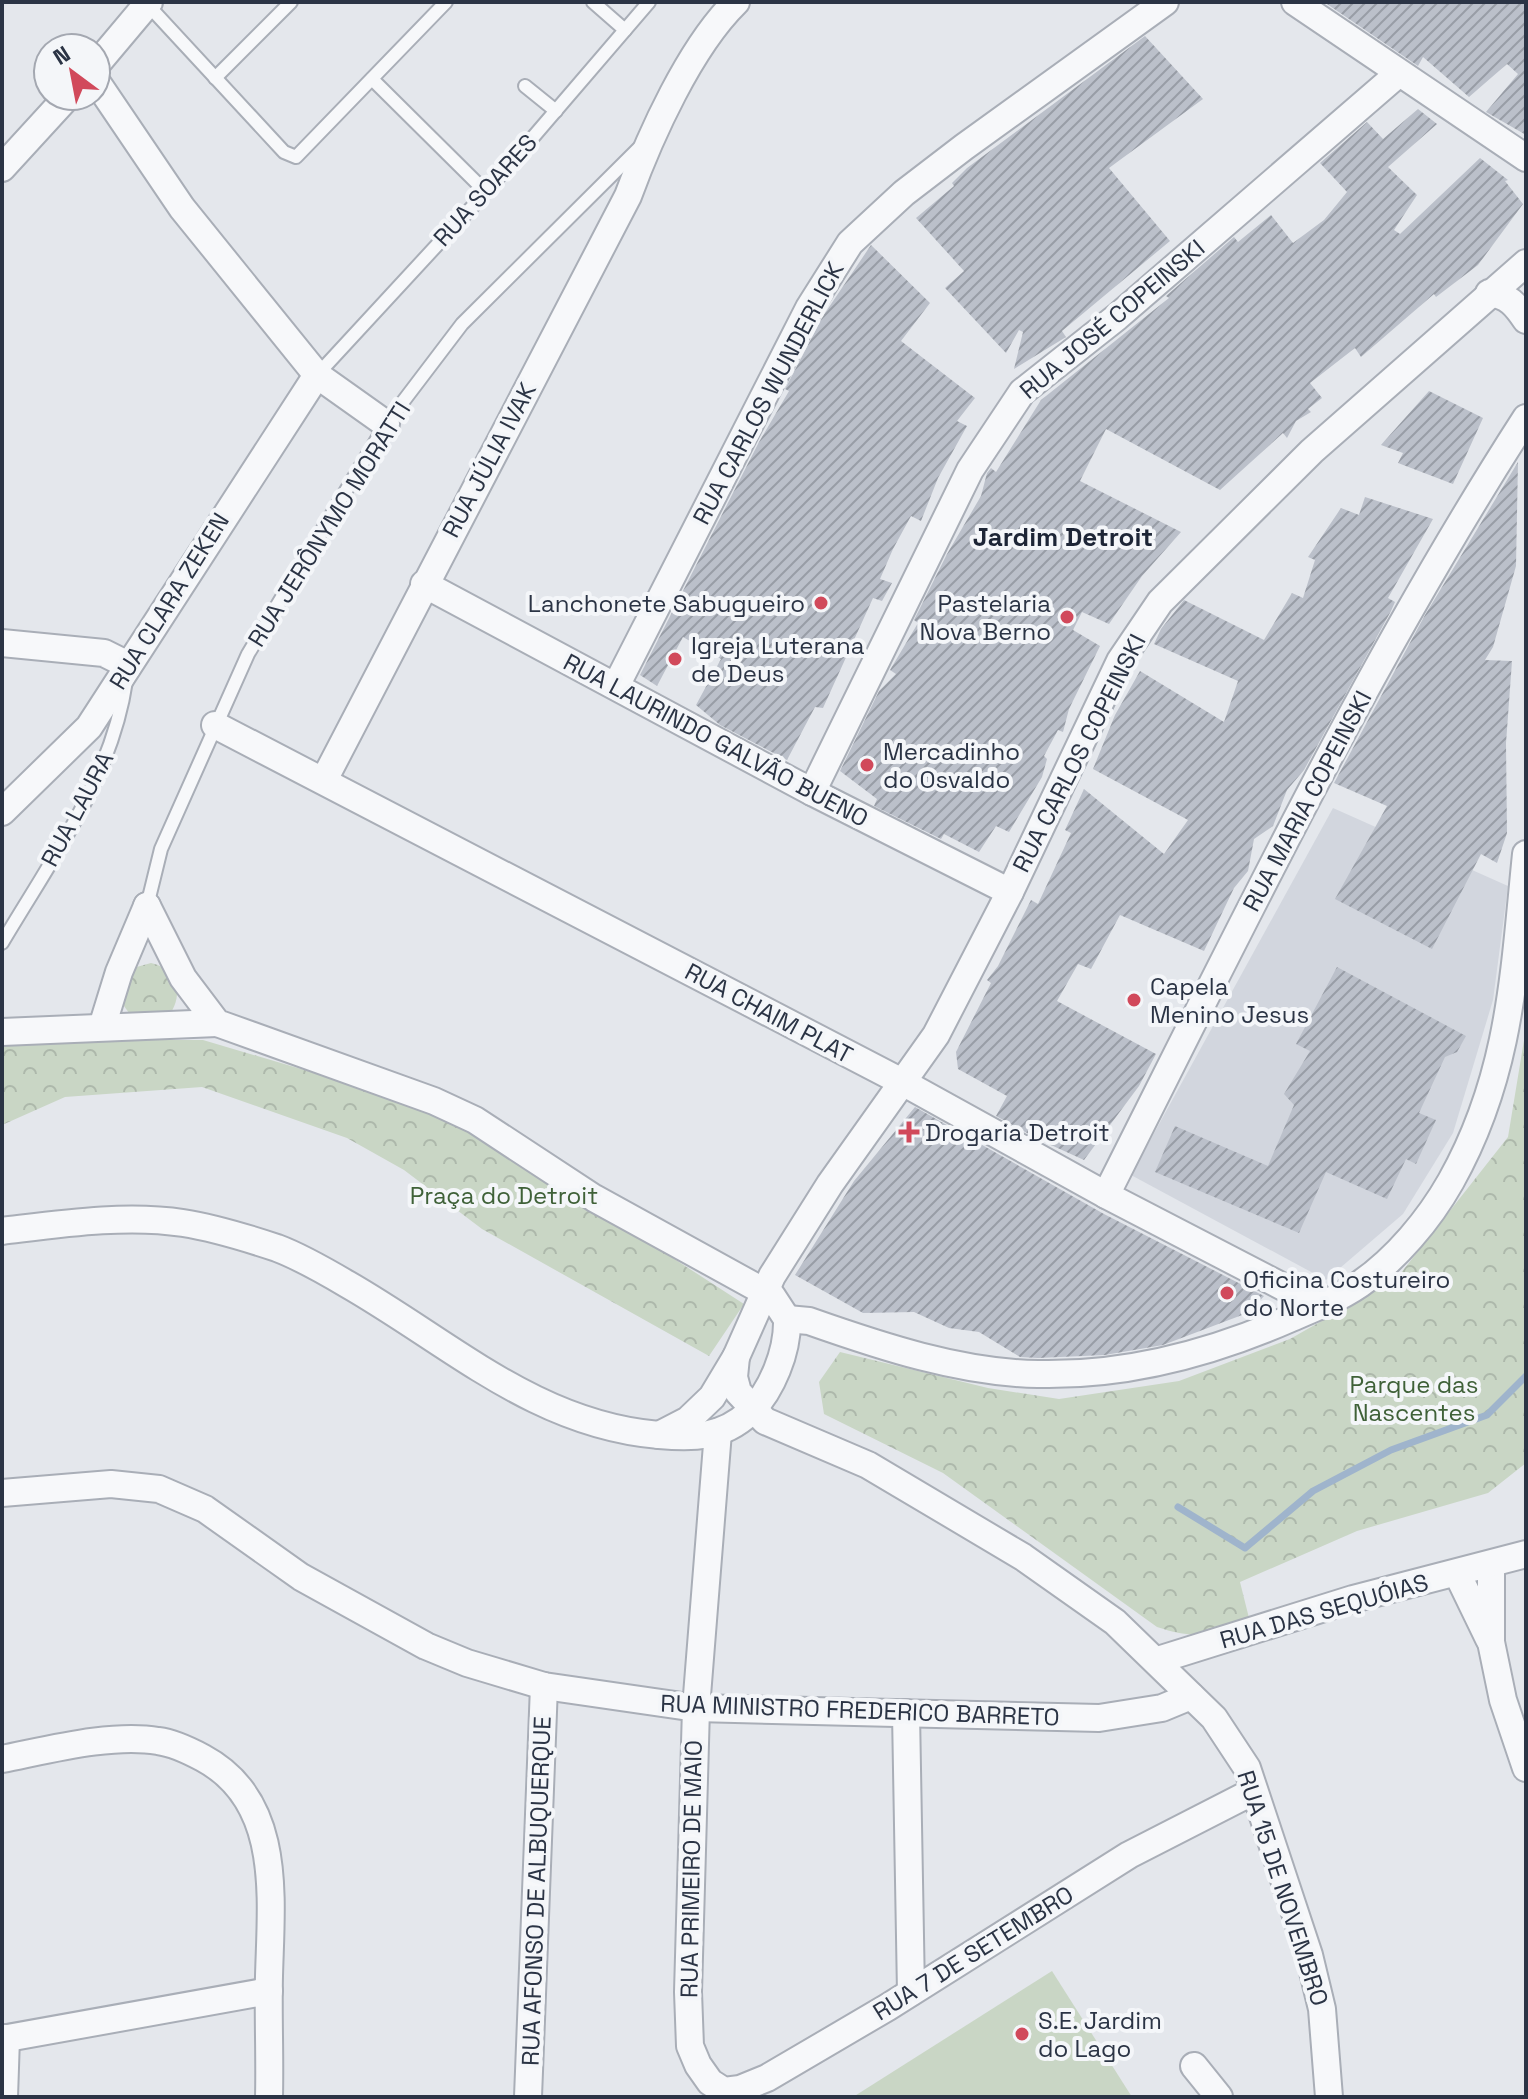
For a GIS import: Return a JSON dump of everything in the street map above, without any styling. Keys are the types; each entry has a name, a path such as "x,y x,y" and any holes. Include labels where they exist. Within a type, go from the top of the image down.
{"street":[{"name":"RUA JERÔNYMO MORATTI","path":"650,138 702,50 736,2"},
{"name":"RUA CARLOS WUNDERLICK","path":"617,684 809,308 850,243 881,213 952,156 1165,2"},
{"path":"1295,2 1526,158"},
{"path":"112,43 138,7"},
{"name":"RUA JOSÉ COPEINSKI","path":"812,792 970,470 1022,392 1117,317 1398,74"},
{"path":"112,105 182,208 317,375 386,424"},
{"path":"2,168 53,112"},
{"name":"RUA JÚLIA IVAK","path":"324,780 628,196 650,138"},
{"name":"RUA CARLOS COPEINSKI","path":"659,1435 702,1408 736,1357 764,1290 830,1184 936,1035 1010,892 1120,661 1160,602 1294,468 1509,305 1526,263"},
{"name":"RUA CLARA ZEKEN","path":"2,812 89,727 317,375"},
{"name":"RUA MARIA COPEINSKI","path":"1106,1195 1353,712 1453,532 1526,418"},
{"name":"RUA LAURINDO GALVÃO BUENO","path":"424,584 617,684 812,792 1010,892"},
{"path":"2,643 104,653 128,665"},
{"name":"RUA CHAIM PLAT","path":"215,725 904,1083 1106,1195 1320,1306"},
{"path":"787,1319 809,1321 970,1366 1035,1374 1107,1372 1175,1360 1244,1339 1320,1306 1360,1284 1406,1244 1451,1181 1473,1133 1508,1031 1526,854"},
{"name":"RUA JERÔNYMO MORATTI","path":"102,1027 119,972 147,906"},
{"path":"147,906 183,978 217,1023"},
{"path":"2,1032 217,1023 434,1101 475,1120 594,1198 764,1290 778,1302 787,1319 784,1346 768,1388 752,1410 718,1432 686,1438 608,1429 562,1414 510,1390 325,1272 281,1250 183,1223 141,1220 2,1231"},
{"path":"736,1357 735,1383 752,1410"},
{"path":"768,1388 795,1434"},
{"name":"RUA 15 DE NOVEMBRO","path":"752,1410 776,1427 868,1465 978,1528 1103,1613 1158,1660 1232,1743 1247,1768 1309,1955 1322,2009 1329,2097"},
{"name":"RUA PRIMEIRO DE MAIO","path":"698,2065 690,2046 688,1992 696,1708 718,1432"},
{"name":"RUA MINISTRO FREDERICO BARRETO","path":"2,1493 80,1485 159,1489 205,1509 301,1577 413,1640 467,1663 544,1686 696,1708 1099,1718 1162,1708 1191,1696"},
{"name":"RUA DAS SEQUÓIAS","path":"1158,1660 1353,1599 1525,1556"},
{"path":"1491,1565 1491,1642 1503,1700 1526,1768"},
{"path":"1457,1573 1491,1642"},
{"name":"RUA AFONSO DE ALBUQUERQUE","path":"528,2097 544,1686"},
{"path":"906,1713 911,1992"},
{"path":"2,1759 67,1747 157,1741 189,1750 224,1769 244,1790 264,1841 270,1870 269,2097"},
{"name":"RUA 7 DE SETEMBRO","path":"698,2065 710,2082 724,2091 740,2089 767,2078 1129,1855 1254,1791"},
{"path":"4,2097 4,2038 269,1991"},
{"path":"1194,2066 1219,2097"}],"lane":[{"path":"215,78 291,2"},
{"path":"138,7 215,78 284,152 296,157 446,2"},
{"path":"593,2 625,30"},
{"name":"RUA SOARES","path":"317,375 486,192 649,2"},
{"path":"372,79 486,192"},
{"path":"525,86 556,111"},
{"name":"RUA JERÔNYMO MORATTI","path":"147,906 161,849 215,725 285,590 386,424 462,324 650,138"},
{"name":"RUA LAURA","path":"2,943 98,780 122,712 128,665"}],"shaded area":[{"path":"1333,808 1508,886 1493,1000 1453,1133 1403,1214 1326,1280 1131,1175"}],"green space":[{"path":"151,963 172,976 177,998 170,1014 132,1017 121,1002 133,968"},
{"name":"Parque das Nascentes","path":"1526,1028 1526,1463 1488,1493 1357,1531 1240,1582 1249,1618 1213,1632 1184,1634 1157,1627 943,1473 824,1414 819,1382 840,1352 988,1388 1059,1399 1179,1381 1290,1339 1397,1278 1508,1137"},
{"name":"Praça do Detroit","path":"203,1040 402,1099 493,1142 744,1304 709,1356 482,1229 404,1170 347,1138 202,1087 65,1097 2,1125 2,1044"},
{"name":"S.E. Jardim do Lago","path":"1052,1971 1132,2097 853,2097"}],"building":[{"path":"1324,2 1526,2 1526,135 1486,112 1518,74 1507,64 1469,97 1423,57 1418,66"},
{"path":"1145,36 1203,99 1109,168 1170,241 1062,331 1066,337 1014,369 1023,332 1019,330 1006,353 945,288 964,271 916,218 954,186 952,183 967,168"},
{"path":"1418,109 1437,124 1388,167 1417,195 1394,230 1400,234 1480,158 1508,180 1505,181 1523,204 1478,265 1436,297 1434,294 1361,357 1355,348 1310,383 1322,398 1308,409 1311,412 1296,421 1287,438 1283,433 1220,490 1106,429 1080,481 1181,532 1142,576 1109,624 1082,612 1073,630 1100,646 1069,709 1063,732 1058,730 1044,756 1047,759 1042,777 1009,832 996,826 979,852 944,834 941,839 874,806 877,799 840,771 879,691 896,674 890,670 918,623 914,620 947,554 981,496 987,473 991,468 996,472 1041,400 1169,298 1166,296 1234,237 1238,242 1271,215 1293,243 1324,220 1347,192 1320,163 1367,122 1383,139"},
{"path":"871,245 930,303 901,341 975,398 957,421 967,426 938,478 921,521 911,516 893,549 880,579 892,583 882,601 873,598 823,708 815,707 787,760 720,725 696,705 721,659 683,637 657,686 640,675 759,442 789,391 785,389 823,316"},
{"path":"1429,391 1483,418 1453,484 1398,463 1403,453 1381,445"},
{"path":"1518,462 1516,566 1493,647 1485,660 1512,661 1506,743 1507,833 1497,863 1481,854 1432,949 1335,899 1387,806 1334,783 1425,615"},
{"path":"1365,497 1433,519 1388,598 1395,602 1391,611 1304,770 1287,790 1273,826 1254,839 1248,871 1234,888 1204,951 1120,915 1091,969 1078,964 1057,1001 1156,1054 1139,1086 1084,1160 996,1116 1007,1096 958,1069 956,1052 991,983 987,980 998,966 1031,900 1038,904 1071,833 1065,830 1084,789 1164,854 1188,820 1093,769 1115,715 1140,671 1224,722 1238,681 1154,644 1161,629 1184,600 1264,640 1292,593 1303,598 1315,560 1308,557 1341,508 1359,515"},
{"path":"1337,967 1466,1036 1457,1052 1445,1057 1419,1113 1436,1120 1416,1164 1406,1159 1387,1199 1326,1172 1299,1233 1155,1172 1175,1126 1268,1166 1294,1105 1284,1094 1310,1051 1296,1044"},
{"path":"915,1107 1104,1214 1264,1296 1250,1312 1163,1345 1105,1355 1038,1358 1020,1357 979,1332 949,1328 914,1312 863,1313 795,1275 854,1181"}],"waterway":[{"path":"1178,1507 1245,1548 1313,1491 1391,1450 1487,1415 1526,1376"}],"place":[{"name":"Lanchonete Sabugueiro","path":"821,603"},
{"name":"Pastelaria Nova Berno","path":"1067,617"},
{"name":"Igreja Luterana de Deus","path":"675,659"},
{"name":"Mercadinho do Osvaldo","path":"867,765"},
{"name":"Capela Menino Jesus","path":"1134,1000"},
{"name":"Drogaria Detroit","path":"909,1132"},
{"name":"Oficina Costureiro do Norte","path":"1227,1293"},
{"name":"S.E. Jardim do Lago","path":"1022,2034"}],"district":[{"name":"Jardim Detroit","path":"1063,537"}]}
